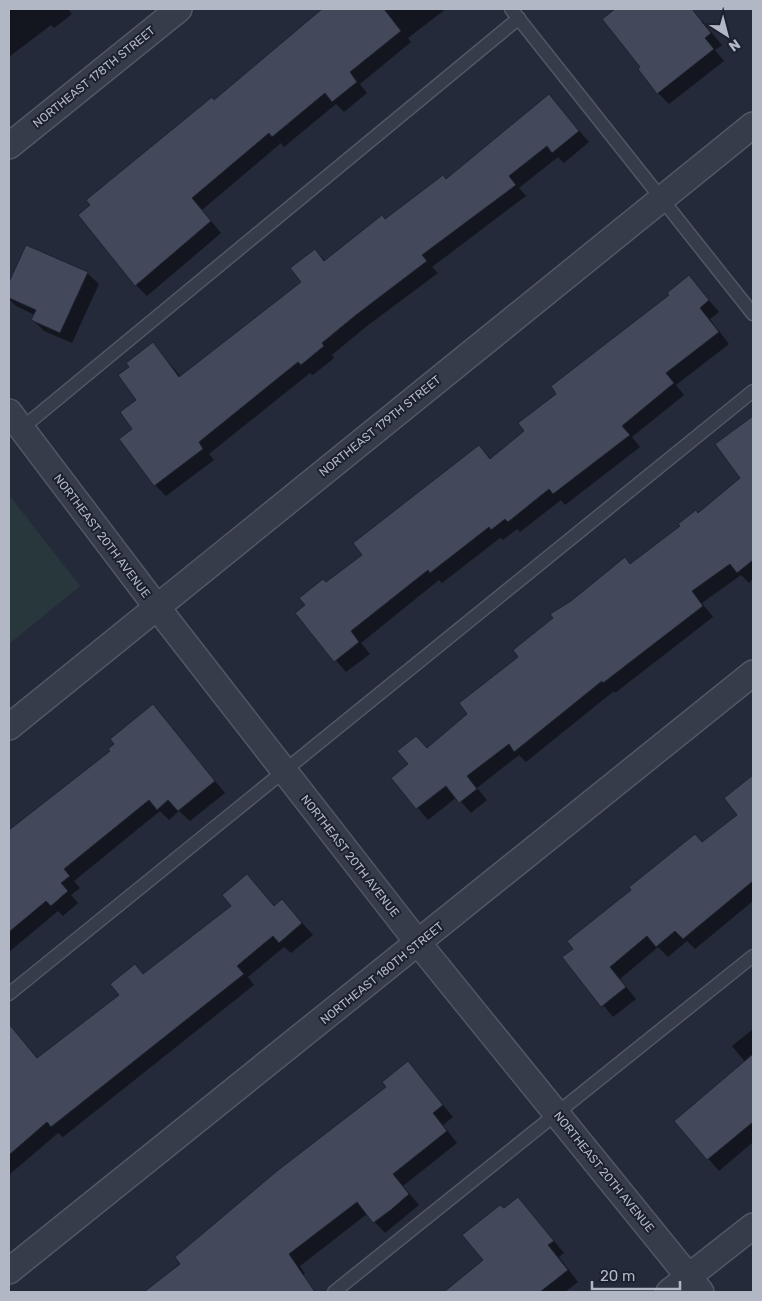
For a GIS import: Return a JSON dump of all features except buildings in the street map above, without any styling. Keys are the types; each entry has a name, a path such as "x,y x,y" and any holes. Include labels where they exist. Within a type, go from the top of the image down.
{"street":[{"name":"NORTHEAST 178TH STREET","path":"9,146 179,9"},
{"name":"NORTHEAST 179TH STREET","path":"9,727 156,606 753,125"},
{"name":"NORTHEAST 20TH AVENUE","path":"15,420 156,606 419,944 695,1284"},
{"name":"NORTHEAST 180TH STREET","path":"9,1271 419,944 753,672"},
{"path":"669,1292 695,1284 753,1226"}],"lane":[{"path":"15,420 515,14 753,314"},
{"path":"9,994 753,391"},
{"path":"334,1292 753,956"}],"shaded area":[{"path":"9,495 80,586 9,644"}]}
